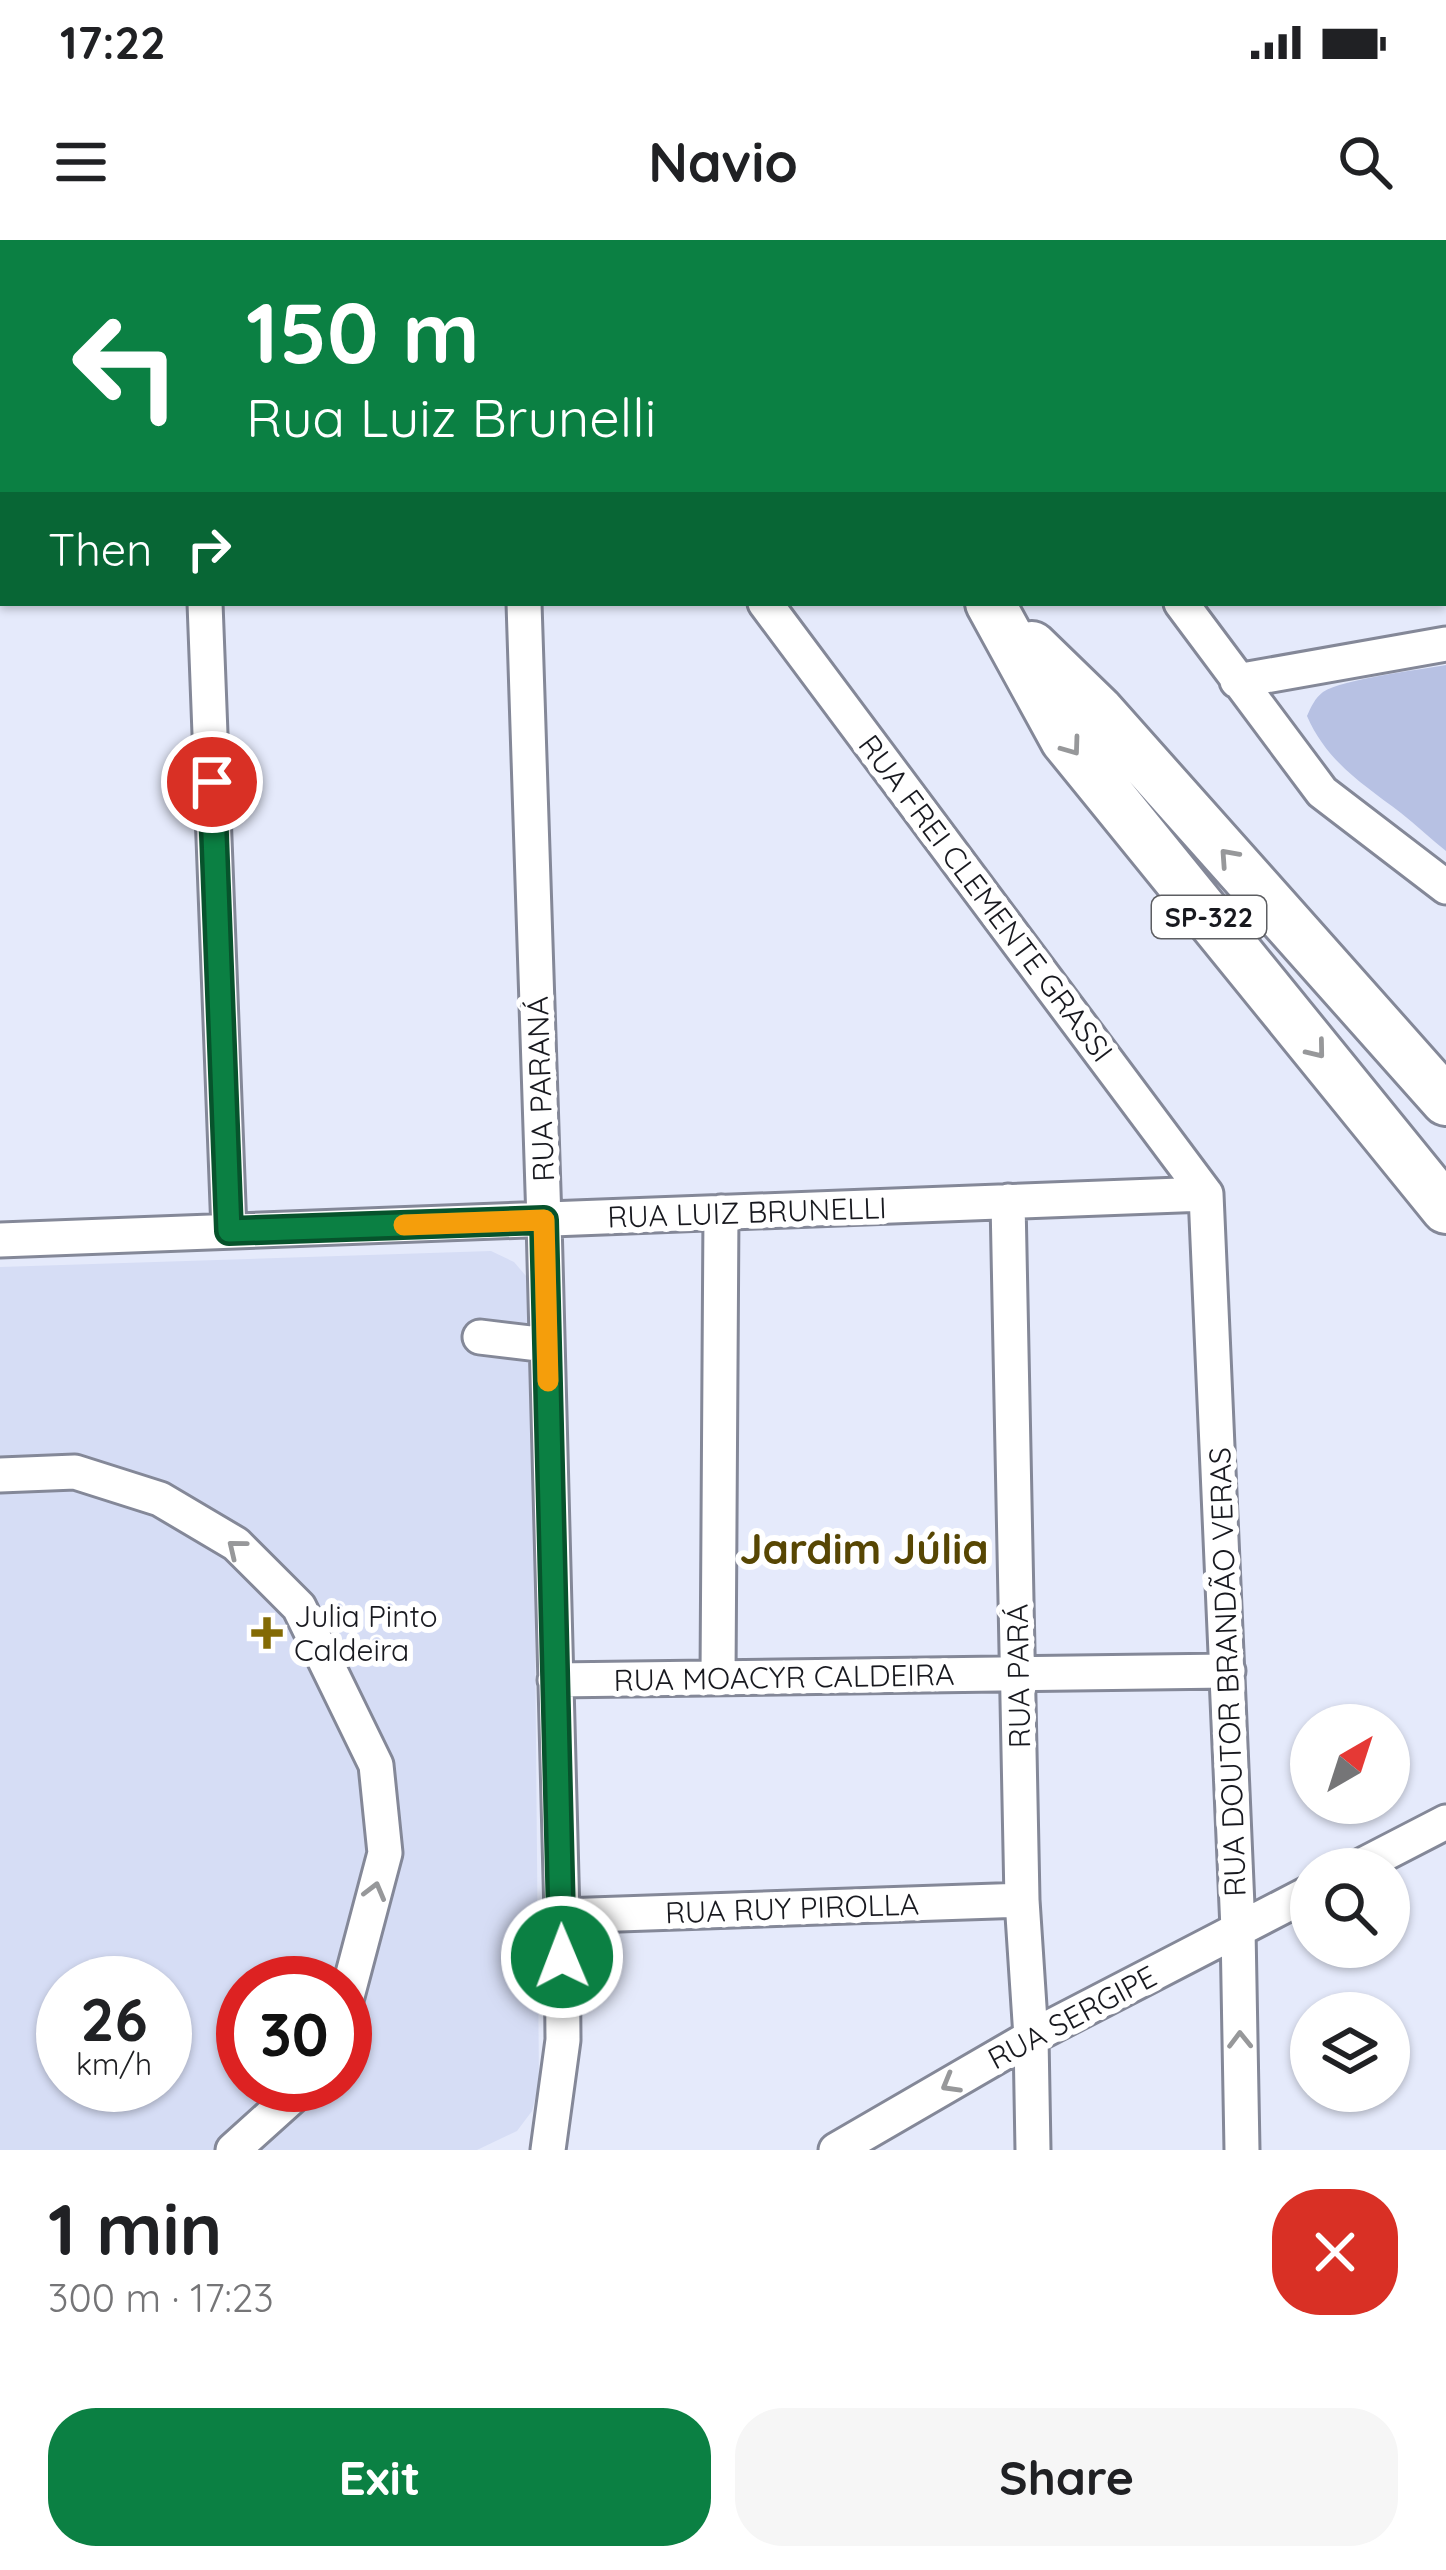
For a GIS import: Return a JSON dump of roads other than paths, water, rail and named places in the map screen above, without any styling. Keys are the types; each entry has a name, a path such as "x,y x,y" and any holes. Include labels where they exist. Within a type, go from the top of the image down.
{"highway":[{"name":"SP-322","path":"992,606 1099,712 1446,1101"},
{"name":"SP-322","path":"992,606 1065,740 1446,1209"}],"street":[{"path":"205,606 229,1231"},
{"name":"RUA PARANÁ","path":"524,606 562,1916 563,2040 540,2147"},
{"name":"RUA FREI CLEMENTE GRASSI","path":"767,606 1206,1193"},
{"path":"1183,606 1322,792 1446,887"},
{"path":"1238,681 1446,644"},
{"name":"RUA LUIZ BRUNELLI","path":"0,1240 1206,1193"},
{"name":"RUA DOUTOR BRANDÃO VERAS","path":"1206,1193 1238,1929 1242,2150"},
{"name":"RUA PARÁ","path":"1008,1201 1022,1900 1033,2150"},
{"path":"718,1678 721,1212"},
{"path":"480,1337 547,1346"},
{"path":"0,1474 75,1472 160,1498 236,1544 299,1607 376,1765 385,1853 358,1956"},
{"name":"RUA MOACYR CALDEIRA","path":"555,1680 1228,1671"},
{"path":"1396,1848 1446,1822"},
{"name":"RUA RUY PIROLLA","path":"562,1916 1022,1900"},
{"name":"RUA SERGIPE","path":"836,2150 1031,2037 1290,1903"},
{"path":"233,2150 275,2112"}],"place":[{"name":"Julia Pinto Caldeira","path":"267,1633"}],"district":[{"name":"Jardim Júlia","path":"864,1548"}]}
